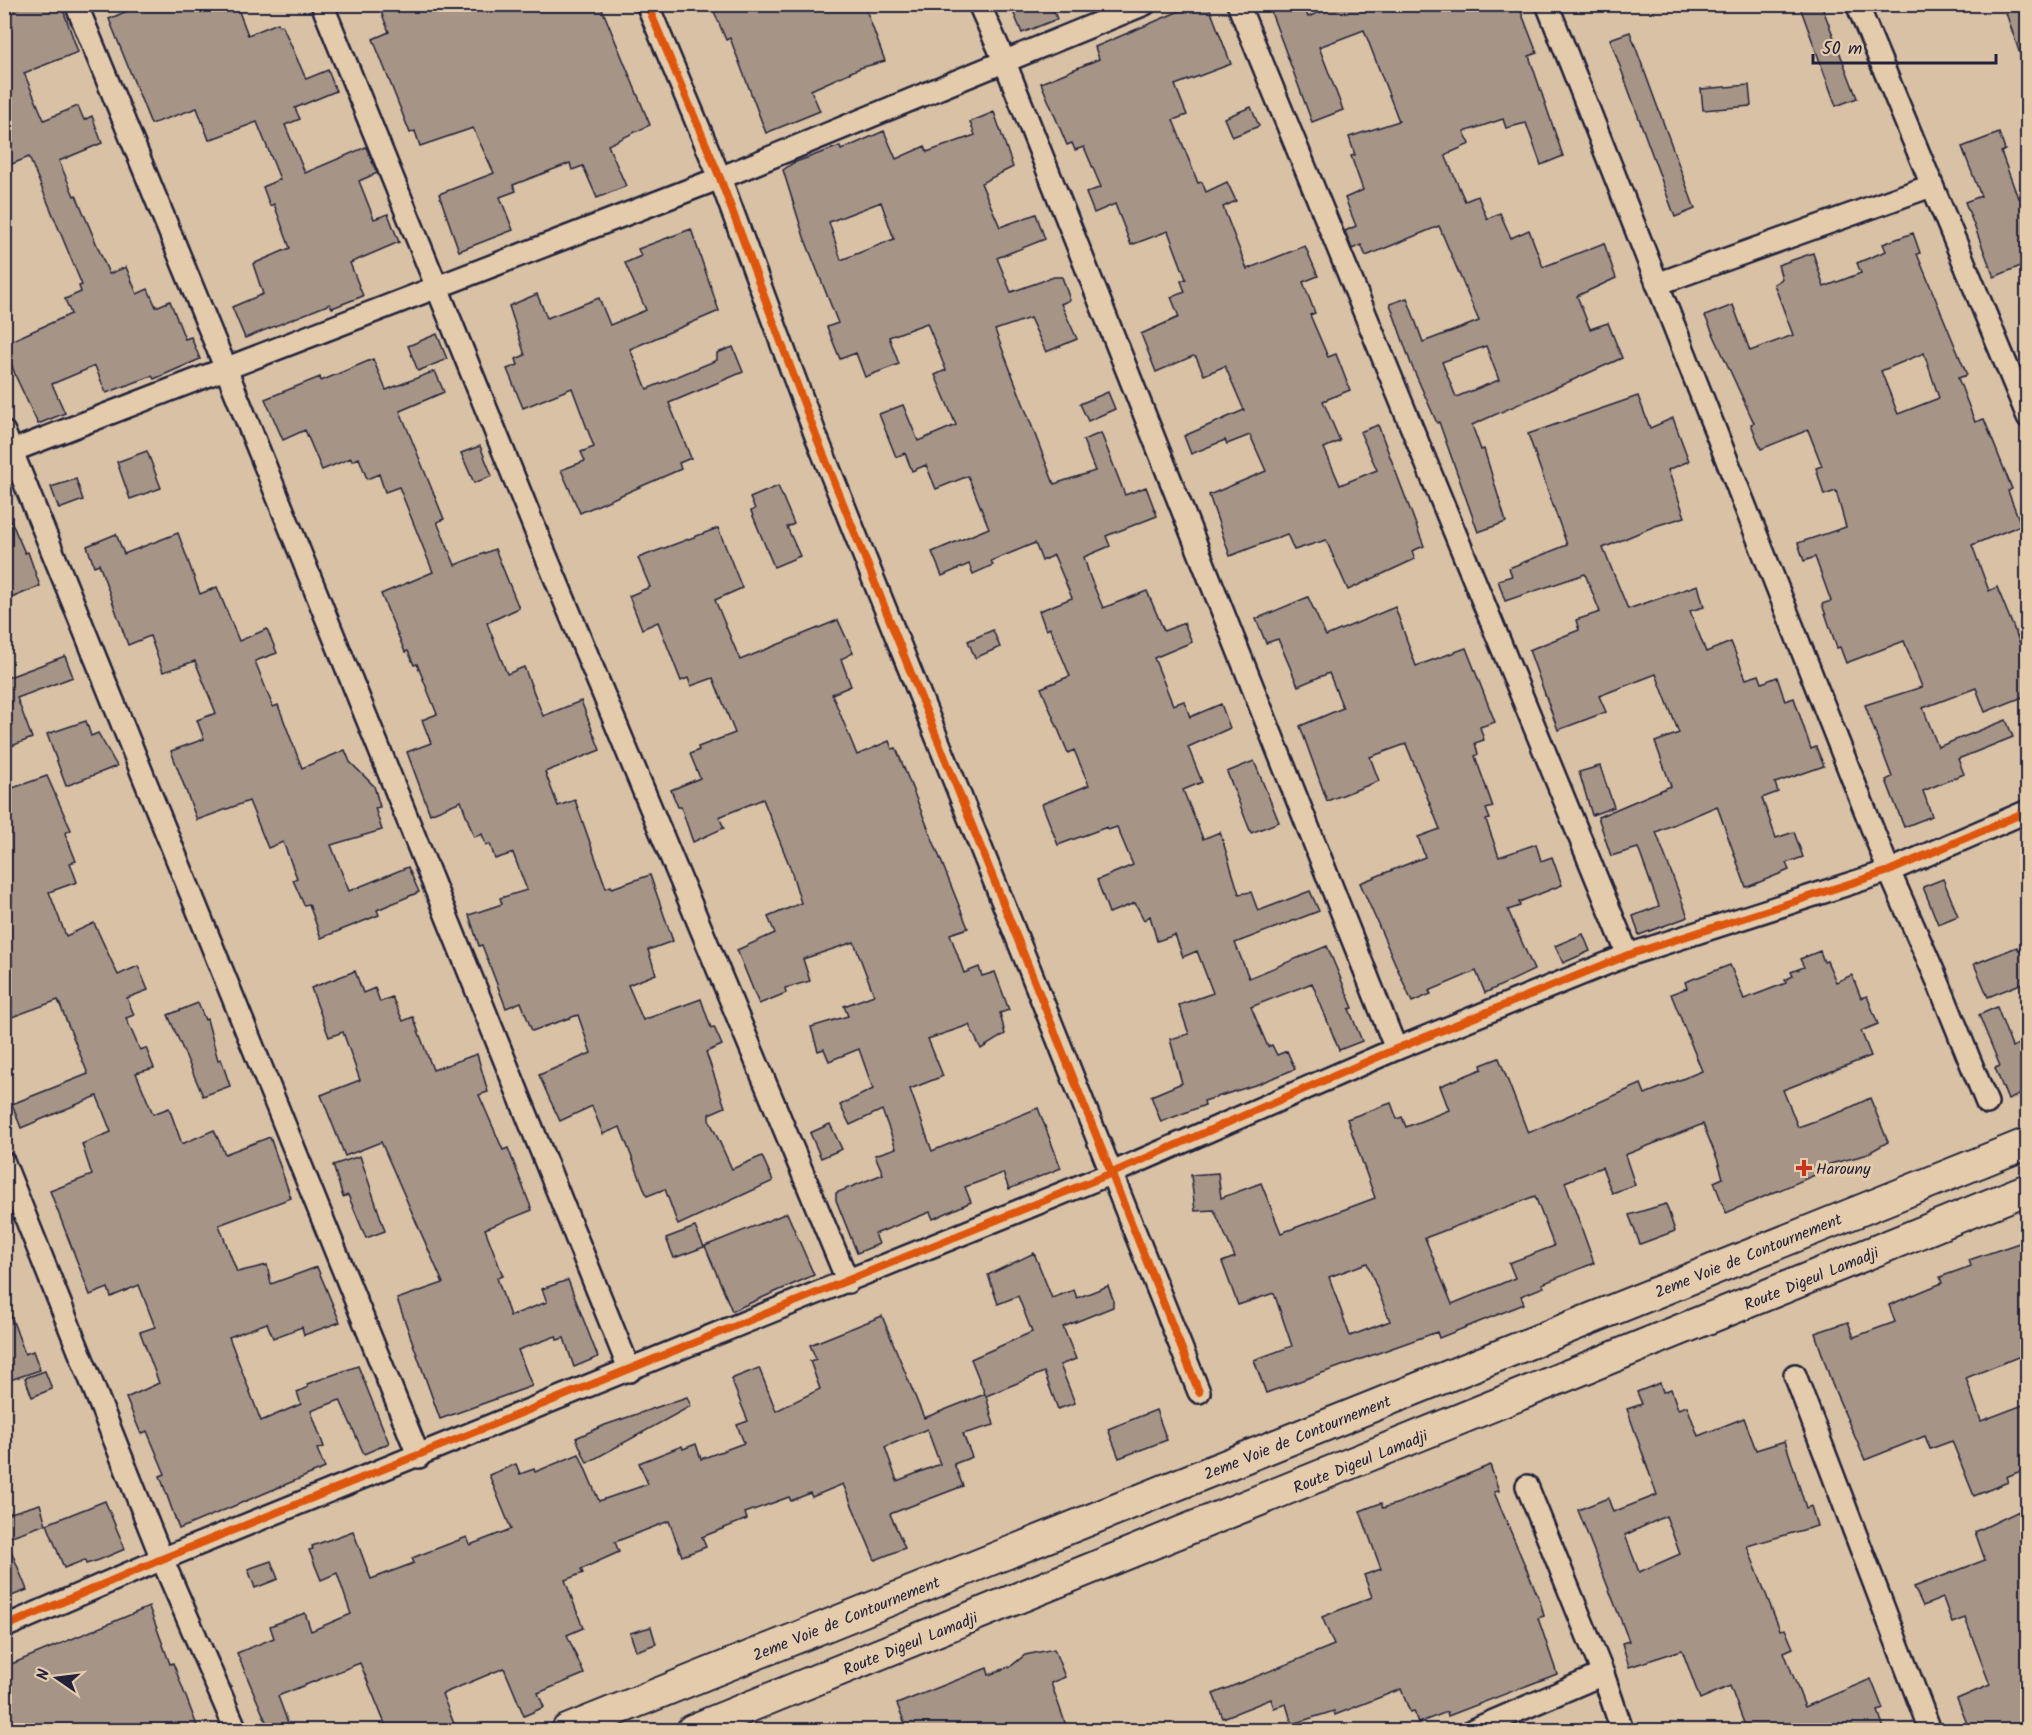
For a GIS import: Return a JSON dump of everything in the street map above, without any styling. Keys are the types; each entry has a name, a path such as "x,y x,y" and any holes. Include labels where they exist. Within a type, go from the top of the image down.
{"main road":[{"name":"2eme Voie de Contournement","path":"567,1731 2028,1143"},
{"name":"Route Digeul Lamadji","path":"692,1731 2028,1189"}],"street":[{"path":"76,4 226,369 630,1371"},
{"path":"321,4 848,1282"},
{"path":"647,4 720,178 816,436 1199,1392"},
{"path":"979,4 1004,60 1396,1049"},
{"path":"419,1457 7,446 226,369 437,289 720,178 1145,4"},
{"path":"1238,4 1628,955"},
{"path":"1547,4 1889,871 1938,982 1987,1103"},
{"path":"1857,4 2028,417"},
{"path":"1657,284 1931,186"},
{"path":"4,1627 162,1559 419,1457 1112,1173 1396,1049 1628,955 1889,871 2028,811"},
{"path":"4,1163 162,1559 236,1731"},
{"path":"1795,1375 1930,1731"},
{"path":"1527,1486 1603,1674 1622,1731"},
{"path":"1473,1731 1603,1674"}],"building":[{"path":"30,4 61,4 78,52 24,73 44,120 78,106 84,120 92,116 102,143 59,161 109,274 126,267 137,294 148,289 156,307 170,301 185,339 191,337 200,359 154,379 152,376 106,393 95,366 52,384 65,413 38,424 16,377 4,344 71,314 65,299 81,292 79,286 82,285 29,157 12,164 4,147 4,13"},
{"path":"143,4 236,4 248,35 278,23 279,26 282,25 306,79 328,70 336,91 295,108 300,119 285,125 305,173 366,147 377,173 359,181 374,219 388,214 399,242 350,263 363,296 332,308 330,304 245,338 232,307 263,294 253,264 290,248 274,204 270,206 263,187 280,179 257,122 209,140 197,108 151,124 109,19"},
{"path":"378,4 600,4 650,125 608,145 626,186 597,198 583,166 572,170 570,163 513,185 516,191 500,197 513,230 459,251 439,194 494,173 473,128 420,146 415,131 410,133 373,39 389,32"},
{"path":"724,4 864,4 885,61 860,68 811,90 820,111 766,133 730,38 726,40 713,9"},
{"path":"1010,4 1051,4 1057,19 1022,33"},
{"path":"1196,4 1208,4 1231,64 1175,85 1187,115 1173,120 1198,183 1202,182 1206,192 1227,182 1236,201 1223,207 1247,269 1305,246 1318,276 1303,282 1315,313 1310,315 1328,357 1336,354 1350,390 1323,401 1340,441 1324,448 1340,485 1377,470 1360,432 1378,425 1424,546 1412,551 1415,559 1348,590 1326,540 1294,550 1287,534 1230,556 1209,495 1266,471 1250,435 1227,444 1225,440 1191,454 1184,436 1244,410 1225,366 1204,375 1196,357 1193,356 1156,372 1141,334 1179,317 1171,297 1185,292 1181,281 1186,279 1168,231 1131,245 1115,204 1094,213 1086,193 1101,187 1084,147 1075,150 1072,143 1067,145 1041,83 1099,59 1095,47"},
{"path":"1268,4 1303,4 1308,17 1339,4 1518,4 1537,53 1529,56 1563,156 1541,165 1526,123 1506,128 1503,119 1464,132 1470,144 1445,155 1465,201 1478,196 1487,219 1500,213 1511,238 1529,230 1543,267 1604,243 1616,278 1577,296 1590,329 1608,323 1622,358 1472,425 1481,450 1484,449 1506,522 1478,532 1439,422 1437,423 1411,364 1390,304 1407,298 1423,342 1479,321 1439,226 1366,256 1361,245 1352,249 1345,231 1356,226 1345,198 1363,190 1351,156 1355,155 1349,137 1399,121 1364,30 1319,47 1343,110 1312,122","holes":["1486,346 1499,380 1456,397 1442,362"]},
{"path":"1799,4 1821,4 1857,98 1836,106"},
{"path":"2003,4 2028,4 2028,66 2024,66"},
{"path":"1630,32 1695,209 1675,217 1610,39"},
{"path":"1749,85 1751,106 1703,110 1701,89"},
{"path":"1251,107 1259,126 1232,137 1224,118"},
{"path":"994,112 1013,167 981,183 1000,227 1036,214 1045,239 997,258 1011,292 1054,277 1062,277 1070,300 1061,304 1077,339 1046,352 1030,318 995,330 1054,484 1095,471 1083,440 1101,433 1125,495 1146,487 1157,516 1106,536 1110,546 1084,557 1103,608 1147,591 1164,631 1184,623 1192,642 1154,658 1173,705 1184,701 1190,717 1221,704 1230,728 1188,747 1202,782 1183,790 1203,839 1220,832 1239,894 1251,892 1258,911 1310,891 1319,911 1235,943 1249,978 1327,946 1353,1008 1349,1009 1362,1041 1339,1050 1312,983 1251,1007 1268,1047 1272,1045 1277,1055 1287,1051 1295,1069 1258,1084 1204,1101 1205,1105 1161,1122 1151,1096 1182,1083 1170,1039 1189,1034 1179,1005 1213,993 1197,951 1183,957 1175,935 1157,941 1150,916 1144,920 1135,903 1109,913 1097,880 1133,865 1117,827 1108,830 1107,827 1058,845 1042,804 1089,785 1074,750 1068,753 1041,688 1070,676 1050,628 1046,630 1039,611 1072,598 1054,555 1042,561 1035,543 991,561 993,565 973,574 969,564 942,576 932,552 989,528 968,476 936,489 926,465 912,471 905,453 896,457 879,414 903,405 918,441 956,425 935,375 946,370 927,323 889,337 899,364 865,377 856,353 840,359 827,327 838,323 804,237 783,170 793,163 840,146 841,150 884,131 896,159 925,146 927,152 975,135 970,122","holes":["881,202 894,239 841,260 829,222"]},
{"path":"1999,133 2005,150 2001,152 2018,198 2028,194 2028,263 1994,277 1965,202 1981,196 1962,147"},
{"path":"691,229 719,311 630,349 647,389 717,360 717,353 733,347 743,372 669,403 691,458 679,463 681,469 580,513 561,470 585,461 581,452 594,447 572,388 523,408 507,369 518,365 516,359 525,355 509,306 537,294 547,318 599,298 610,325 646,310 625,263 641,256 638,249"},
{"path":"1913,233 1920,253 1917,254 1967,375 1958,378 1975,422 1984,419 2012,489 2008,491 2021,525 1972,545 1989,591 1997,587 2028,663 2028,695 1985,712 1976,688 1923,708 1938,747 2006,720 2013,737 1958,759 1964,774 1923,791 1932,816 1904,827 1886,780 1892,777 1865,705 1922,687 1904,641 1846,663 1840,647 1837,648 1822,604 1831,601 1815,557 1804,561 1798,543 1846,527 1836,491 1824,495 1816,468 1822,466 1808,430 1761,449 1751,424 1754,423 1705,316 1733,305 1750,351 1793,335 1774,284 1782,279 1778,265 1813,253 1824,287 1861,273 1857,263 1886,251 1883,244","holes":["1924,353 1939,398 1898,414 1881,371"]},
{"path":"437,334 447,359 418,371 408,346"},
{"path":"373,359 386,390 435,371 444,392 400,411 444,519 437,522 455,565 495,549 519,608 487,623 507,674 524,667 543,716 581,701 600,750 545,772 558,806 575,800 606,888 650,875 673,941 648,950 656,974 628,985 643,1020 701,999 711,1028 714,1027 722,1045 706,1052 725,1107 709,1114 709,1119 732,1169 762,1156 773,1181 678,1225 665,1189 647,1196 620,1127 603,1134 592,1106 560,1121 539,1075 591,1053 578,1015 532,1031 521,1002 506,1008 482,945 479,946 469,915 502,904 500,898 527,890 513,853 495,859 490,844 486,845 482,834 474,837 461,801 430,814 407,752 431,743 422,720 437,714 417,664 414,665 408,651 405,652 381,594 433,572 399,487 385,492 379,474 367,479 359,458 352,461 351,458 322,470 305,430 283,440 265,399 320,377 321,381"},
{"path":"1108,392 1115,409 1088,421 1080,404"},
{"path":"1638,396 1650,428 1673,418 1689,461 1668,470 1685,517 1655,526 1603,548 1628,609 1698,585 1704,607 1690,611 1706,652 1731,642 1746,679 1759,675 1762,683 1777,677 1785,701 1794,698 1811,749 1816,747 1824,766 1775,783 1778,792 1762,798 1776,838 1794,832 1803,857 1786,863 1789,870 1750,886 1746,887 1717,806 1656,832 1688,917 1639,935 1633,916 1659,906 1638,848 1611,856 1598,817 1671,786 1655,742 1679,733 1656,674 1599,696 1606,712 1558,730 1529,650 1579,630 1576,620 1600,612 1585,574 1505,601 1498,580 1512,576 1509,568 1567,545 1528,434"},
{"path":"480,446 492,476 474,483 461,453"},
{"path":"147,451 161,488 130,499 117,462"},
{"path":"76,479 83,500 59,509 51,487"},
{"path":"778,486 794,524 787,527 800,556 774,567 751,511 755,509 750,498"},
{"path":"4,505 25,553 28,552 40,586 4,601"},
{"path":"718,528 742,588 715,600 740,660 838,620 853,653 841,659 851,686 832,694 857,755 889,741 892,749 896,748 968,928 950,934 964,973 979,967 982,976 995,972 1009,1010 1000,1013 1005,1034 981,1049 969,1025 928,1039 943,1076 910,1089 932,1151 1038,1108 1061,1168 1009,1189 1003,1173 965,1187 971,1202 933,1219 930,1212 875,1234 879,1244 857,1253 836,1200 836,1193 883,1174 875,1155 896,1148 882,1110 850,1125 840,1105 873,1089 859,1049 829,1061 824,1049 818,1051 811,1027 848,1016 844,1006 874,995 854,942 803,959 810,981 785,988 786,993 759,1004 737,950 775,933 768,917 801,903 790,867 763,799 719,817 724,828 693,842 681,807 678,807 671,790 700,778 690,754 699,750 698,747 735,733 713,678 691,686 688,678 681,681 658,622 642,629 629,596 650,587 638,558"},
{"path":"178,533 200,594 217,587 239,641 267,629 277,653 255,661 273,707 278,705 302,768 345,750 350,762 374,786 380,807 375,808 382,830 331,845 349,891 408,867 419,892 377,910 379,915 321,938 309,904 304,905 293,880 297,878 283,842 268,848 249,801 197,820 171,751 204,739 197,720 216,713 195,661 163,672 150,636 128,645 99,564 94,566 87,546 116,534 124,554"},
{"path":"1308,597 1326,636 1395,607 1416,666 1466,648 1495,722 1480,727 1484,740 1475,743 1478,754 1475,756 1493,807 1486,809 1490,819 1486,820 1499,857 1536,844 1541,861 1552,857 1562,885 1519,902 1520,906 1508,910 1534,970 1485,993 1476,971 1429,991 1431,994 1412,1002 1360,883 1425,857 1418,837 1440,829 1406,744 1370,757 1379,781 1327,801 1300,726 1343,708 1329,673 1298,686 1278,639 1266,643 1256,619"},
{"path":"993,630 1000,647 975,658 968,641"},
{"path":"65,656 73,677 17,698 32,738 4,749 4,671 9,677"},
{"path":"86,721 91,736 98,733 117,766 66,786 47,734"},
{"path":"1254,761 1279,822 1251,833 1227,772"},
{"path":"1600,766 1614,807 1592,815 1579,772"},
{"path":"47,776 71,830 65,833 76,861 70,863 77,882 49,892 66,936 94,923 118,975 138,966 148,990 127,998 134,1015 126,1018 140,1050 146,1048 154,1068 136,1073 153,1114 169,1108 182,1144 214,1130 225,1154 270,1137 291,1198 219,1225 237,1272 267,1265 271,1284 317,1267 340,1322 304,1335 302,1327 273,1338 267,1323 229,1337 261,1421 301,1404 297,1392 308,1387 307,1384 358,1366 389,1443 364,1454 340,1400 311,1411 324,1447 317,1449 325,1468 179,1529 160,1476 165,1474 147,1431 141,1434 126,1398 159,1383 140,1332 155,1327 139,1285 111,1297 108,1288 90,1295 50,1191 92,1175 82,1144 111,1132 97,1096 21,1128 12,1104 88,1074 58,1000 4,1020 4,791"},
{"path":"1943,879 1958,916 1938,924 1923,887"},
{"path":"1583,934 1590,951 1563,963 1555,946"},
{"path":"2017,947 2019,951 2028,947 2028,981 1988,997 1974,964"},
{"path":"1820,951 1836,982 1852,975 1861,998 1867,996 1878,1024 1861,1031 1871,1056 1783,1090 1798,1127 1843,1111 1870,1098 1888,1142 1865,1155 1822,1166 1824,1171 1726,1213 1714,1182 1723,1178 1703,1124 1625,1155 1635,1185 1612,1193 1602,1167 1565,1182 1594,1263 1542,1284 1544,1287 1521,1296 1524,1304 1439,1338 1437,1332 1266,1393 1254,1360 1292,1346 1274,1293 1238,1305 1222,1262 1235,1257 1214,1210 1195,1211 1191,1175 1218,1173 1221,1198 1261,1183 1281,1233 1375,1198 1347,1119 1391,1103 1397,1119 1402,1117 1406,1127 1449,1110 1440,1086 1482,1069 1481,1065 1499,1058 1528,1133 1641,1084 1645,1094 1702,1071 1671,994 1687,988 1685,982 1730,965 1744,999 1786,983 1785,980 1793,976 1791,972 1804,967 1800,959","holes":["1535,1196 1554,1246 1509,1263 1515,1278 1452,1304 1425,1238","1367,1263 1390,1321 1350,1336 1329,1277"]},
{"path":"355,971 363,993 375,988 380,1002 392,997 403,1021 413,1017 433,1070 477,1054 488,1092 479,1095 503,1150 508,1148 532,1210 485,1229 503,1276 497,1278 510,1316 547,1302 542,1289 568,1280 598,1357 574,1367 564,1338 557,1340 556,1336 518,1350 532,1386 440,1419 397,1299 443,1283 381,1142 345,1156 321,1095 360,1080 343,1032 329,1037 311,988"},
{"path":"198,1003 205,1020 207,1019 218,1060 221,1059 230,1086 203,1096 168,1015"},
{"path":"1997,1007 2012,1047 2019,1044 2028,1065 2028,1091 2008,1100 1995,1068 2000,1066 1979,1015"},
{"path":"830,1124 842,1149 821,1158 810,1133"},
{"path":"360,1156 385,1231 366,1238 348,1195 343,1197 333,1165"},
{"path":"1666,1204 1675,1231 1640,1244 1629,1215"},
{"path":"787,1213 814,1275 732,1311 705,1246"},
{"path":"695,1227 704,1247 674,1258 666,1238"},
{"path":"2022,1242 2028,1262 2028,1353 1966,1378 1981,1421 2028,1403 2028,1468 2006,1477 2008,1482 1974,1496 1952,1441 1930,1449 1925,1436 1865,1460 1832,1384 1815,1333 1848,1322 1854,1337 1895,1322 1889,1305 1942,1283 1940,1277 1971,1266 1969,1260"},
{"path":"1034,1253 1052,1298 1074,1290 1077,1298 1108,1286 1113,1299 1113,1307 1063,1327 1076,1359 1060,1365 1075,1403 1058,1409 1044,1372 986,1396 994,1425 963,1434 972,1457 954,1464 963,1486 890,1514 905,1548 875,1560 843,1484 812,1497 810,1493 791,1501 789,1497 745,1513 747,1519 702,1537 706,1547 682,1556 669,1521 615,1542 619,1552 581,1569 583,1573 565,1580 583,1628 567,1635 584,1674 538,1693 544,1707 524,1716 504,1668 442,1694 457,1731 388,1731 360,1663 278,1696 291,1731 270,1731 237,1653 274,1638 270,1626 305,1613 311,1631 351,1614 337,1573 321,1580 309,1550 313,1549 312,1546 353,1531 371,1579 414,1563 412,1558 467,1537 470,1545 511,1529 489,1475 516,1464 520,1474 534,1469 535,1472 579,1454 599,1501 648,1484 639,1463 682,1446 683,1449 696,1444 701,1459 744,1443 737,1425 748,1421 731,1379 759,1368 776,1411 820,1389 810,1361 816,1359 810,1345 882,1316 924,1418 985,1394 971,1359 1032,1332 1018,1296 998,1304 988,1275","holes":["927,1429 940,1464 897,1481 885,1447"]},
{"path":"4,1305 7,1305 25,1354 33,1351 40,1370 4,1382"},
{"path":"45,1371 52,1389 32,1397 25,1378"},
{"path":"1660,1383 1663,1392 1671,1389 1678,1409 1687,1406 1698,1436 1744,1418 1756,1450 1785,1441 1806,1508 1811,1506 1817,1526 1747,1546 1780,1630 1785,1629 1793,1648 1784,1652 1805,1707 1871,1679 1883,1709 1878,1711 1885,1731 1747,1731 1730,1686 1700,1699 1682,1650 1629,1667 1622,1643 1629,1641 1578,1510 1608,1498 1613,1512 1657,1495 1627,1409 1642,1404 1637,1392","holes":["1666,1516 1680,1554 1639,1572 1625,1535"]},
{"path":"687,1397 691,1406 587,1463 576,1438 605,1425"},
{"path":"1156,1410 1167,1440 1119,1458 1108,1429"},
{"path":"1490,1465 1499,1491 1494,1492 1540,1601 1544,1616 1538,1618 1557,1674 1448,1716 1447,1712 1418,1723 1414,1711 1410,1712 1401,1689 1335,1715 1334,1711 1292,1724 1286,1704 1274,1708 1271,1699 1223,1718 1213,1694 1334,1645 1322,1617 1372,1597 1364,1575 1381,1569 1360,1511 1381,1503 1383,1508 1399,1503"},
{"path":"105,1501 125,1549 99,1560 86,1564 85,1560 64,1568 47,1524"},
{"path":"40,1504 46,1524 6,1538 27,1590 4,1599 4,1515"},
{"path":"2019,1511 2028,1535 2028,1731 1970,1731 1957,1699 1990,1685 1965,1618 1952,1623 1943,1598 1923,1606 1914,1587 1985,1560 1975,1532"},
{"path":"271,1561 278,1579 255,1588 248,1569"},
{"path":"149,1607 170,1664 173,1663 199,1731 4,1731 4,1667"},
{"path":"651,1627 656,1644 636,1651 630,1633"},
{"path":"1054,1649 1065,1677 1051,1683 1068,1731 908,1731 897,1704 987,1668 989,1675 1011,1666 1025,1655"}],"cycle path":[{"path":"647,4 720,178 816,436 1199,1392"},
{"path":"4,1627 162,1559 1112,1173 1396,1049 1628,955 1889,871 2028,811"}],"place":[{"name":"Harouny","path":"1804,1168"}]}
